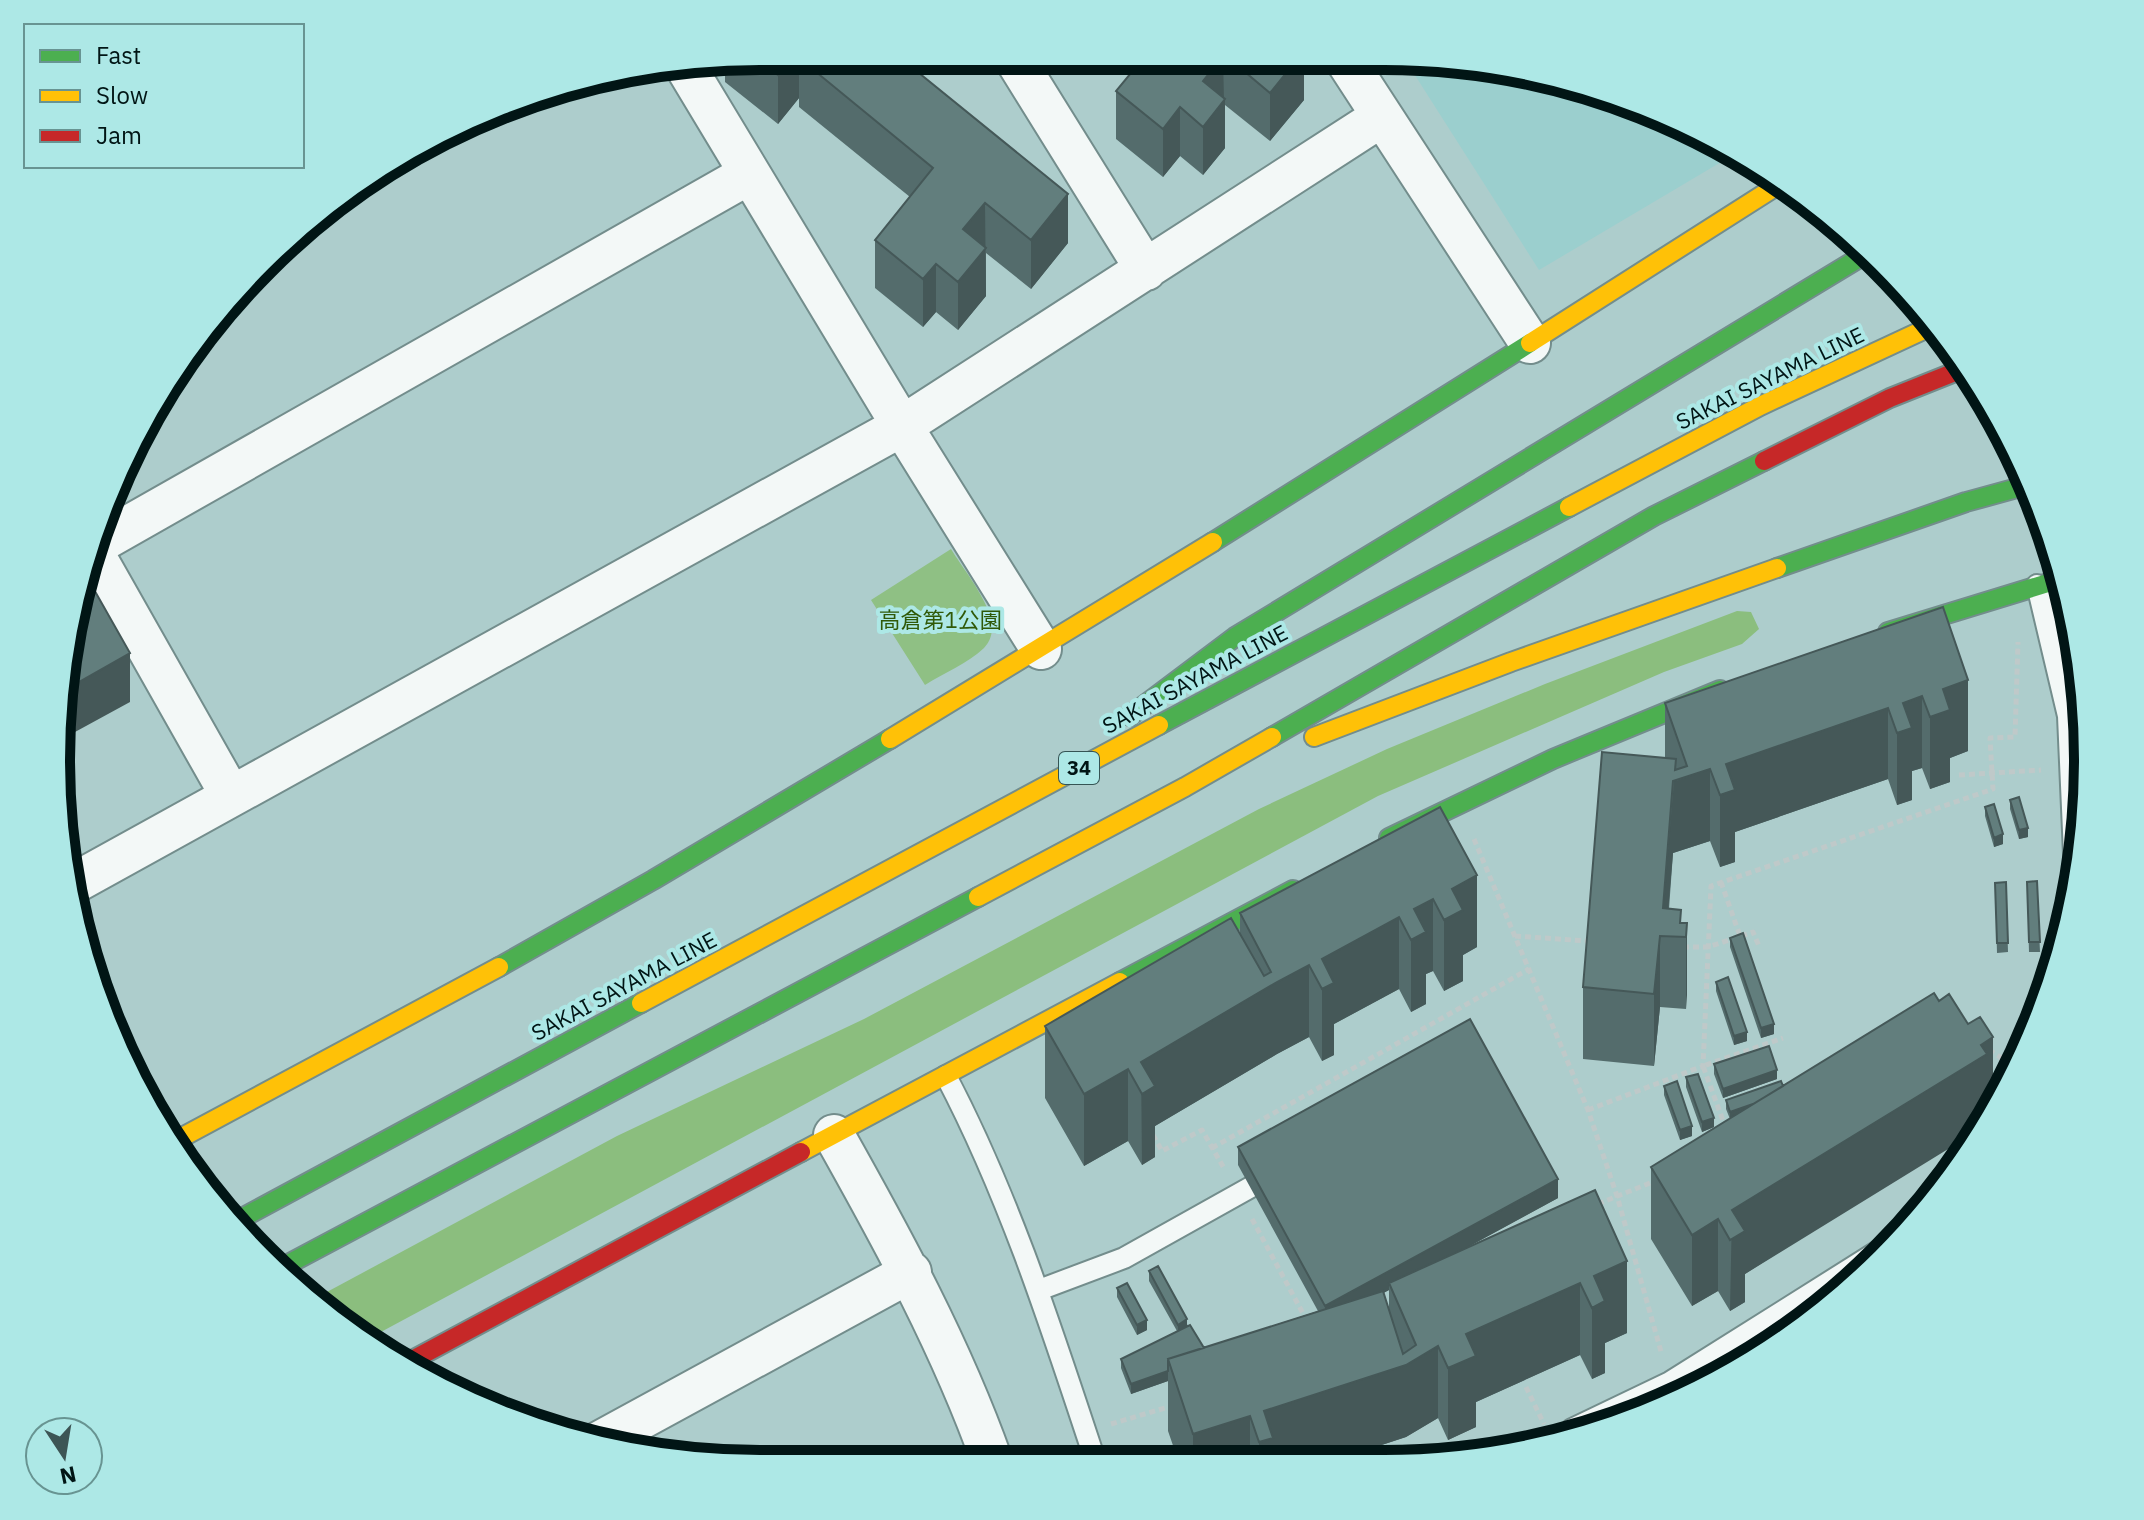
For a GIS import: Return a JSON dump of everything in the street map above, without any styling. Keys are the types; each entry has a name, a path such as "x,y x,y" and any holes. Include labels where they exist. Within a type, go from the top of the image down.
{"main road":[{"path":"182,1137 650,882 1041,649 1771,189"},
{"path":"1020,799 1235,637 1858,259"},
{"name":"SAKAI SAYAMA LINE","path":"243,1217 1020,799 1760,406 1923,330"},
{"path":"289,1264 1185,787 1654,516 1890,398 1954,372"},
{"path":"1185,787 1511,662 1966,502 2017,488"},
{"path":"1874,636 2050,582"},
{"path":"1374,846 1456,802 1634,723 1733,685"},
{"path":"416,1358 1305,883"}],"street":[{"path":"1022,70 1146,270"},
{"path":"1352,70 1530,343"},
{"path":"690,74 1041,649"},
{"path":"81,880 902,426 1381,117"},
{"path":"107,538 749,174"},
{"path":"99,563 231,796"},
{"path":"834,1135 911,1272 988,1450"},
{"path":"613,1434 911,1272"}],"lane":[{"path":"2037,585 2068,716 2072,813"},
{"path":"946,1076 962,1106 1039,1290 1092,1450"},
{"path":"1039,1290 1124,1258 1244,1190"},
{"path":"1604,1414 1670,1382 1850,1269"}],"path":[{"path":"1729,1138 1703,1066 1711,886 1993,789 1990,738 2015,737 2018,633"},
{"path":"1959,775 2070,768"},
{"path":"1456,802 1588,1110 1617,1196 1670,1382"},
{"path":"1721,882 1740,936"},
{"path":"1670,947 1708,947 1753,932 1759,946"},
{"path":"1515,936 1587,941"},
{"path":"1212,1148 1529,969"},
{"path":"1588,1110 1783,1038"},
{"path":"1978,1042 2004,1063"},
{"path":"1153,1135 1162,1151 1202,1130 1226,1173"},
{"path":"1590,1207 1669,1175"},
{"path":"1244,1190 1311,1329"},
{"path":"1526,1387 1546,1430"},
{"path":"1086,1432 1183,1402"}],"shaded area":[{"path":"1412,71 1474,76 1563,94 1648,123 1725,160 1539,270"}],"green space":[{"name":"高倉第1公園","path":"951,549 989,612 991,638 978,653 925,685 871,600"},
{"path":"1737,611 1751,612 1759,629 1742,644 1664,672 1378,796 377,1334 324,1294 617,1136 864,1019 1259,809 1387,749 1545,684"}],"building":[{"path":"814,70 915,70 1068,194 1031,240 985,203 963,229 986,248 958,282 936,264 923,279 875,240 933,168"},
{"path":"1133,70 1212,70 1203,81 1225,99 1203,127 1180,107 1163,129 1116,91"},
{"path":"1243,70 1289,70 1270,93"},
{"path":"93,587 130,653 74,685 83,625"},
{"path":"1943,607 1968,680 1943,689 1950,710 1930,717 1922,696 1903,703 1912,728 1897,733 1888,708 1726,764 1735,790 1720,795 1710,769 1673,781 1663,908 1681,910 1680,923 1687,923 1686,937 1660,936 1654,994 1583,987 1602,752 1676,759 1675,770 1687,766 1665,703"},
{"path":"2019,797 2028,828 2019,830 2010,800"},
{"path":"1994,804 2003,834 1994,838 1985,807"},
{"path":"1440,807 1477,875 1452,889 1463,910 1444,920 1433,899 1414,909 1426,932 1411,940 1399,917 1322,959 1334,983 1322,989 1309,965 1277,982 1141,1062 1155,1086 1142,1094 1128,1069 1084,1094 1045,1026 1231,918 1264,976 1271,972 1240,913"},
{"path":"2037,881 2040,942 2029,942 2027,882"},
{"path":"2006,882 2008,943 1997,943 1995,883"},
{"path":"1743,933 1774,1024 1761,1028 1730,938"},
{"path":"1728,977 1747,1032 1734,1036 1716,982"},
{"path":"1934,993 1939,1001 1949,994 1968,1024 1980,1017 1993,1037 1981,1045 1987,1054 1732,1210 1745,1231 1730,1240 1718,1219 1692,1235 1651,1167"},
{"path":"1470,1019 1558,1179 1325,1306 1238,1147"},
{"path":"1769,1046 1777,1070 1723,1089 1714,1064"},
{"path":"1698,1074 1714,1118 1702,1122 1686,1077"},
{"path":"1677,1081 1692,1126 1680,1130 1664,1086"},
{"path":"1781,1081 1783,1086 1753,1104 1730,1112 1726,1100"},
{"path":"1595,1190 1627,1261 1594,1276 1605,1301 1592,1308 1580,1283 1466,1334 1476,1356 1448,1368 1438,1346 1406,1365 1264,1411 1273,1438 1259,1442 1250,1416 1193,1434 1168,1359 1383,1291 1403,1354 1416,1345 1389,1283"},
{"path":"1158,1266 1187,1319 1178,1325 1149,1271"},
{"path":"1127,1283 1147,1320 1137,1325 1117,1288"},
{"path":"1190,1325 1204,1348 1168,1359 1168,1371 1131,1384 1121,1359"}],"traffic: fast":[{"path":"1130,716 1235,637 1858,259"},
{"path":"1213,542 1530,343"},
{"path":"1272,737 1654,516 1764,461"},
{"path":"1777,568 1966,502 2017,488"},
{"path":"1159,725 1569,507"},
{"path":"1888,632 2050,582"},
{"path":"1389,838 1553,759 1720,690"},
{"path":"499,967 653,880 890,739"},
{"path":"1120,982 1293,890"},
{"path":"289,1264 978,897"},
{"path":"243,1217 641,1003"}],"traffic: slow":[{"path":"1530,343 1771,189"},
{"path":"1569,507 1760,406 1923,330"},
{"path":"890,739 1213,542"},
{"path":"1314,737 1511,662 1777,568"},
{"path":"641,1003 1159,725"},
{"path":"978,897 1272,737"},
{"path":"182,1137 499,967"},
{"path":"801,1152 1120,982"}],"traffic: jam":[{"path":"1764,461 1890,398 1954,372"},
{"path":"416,1358 801,1152"}]}
